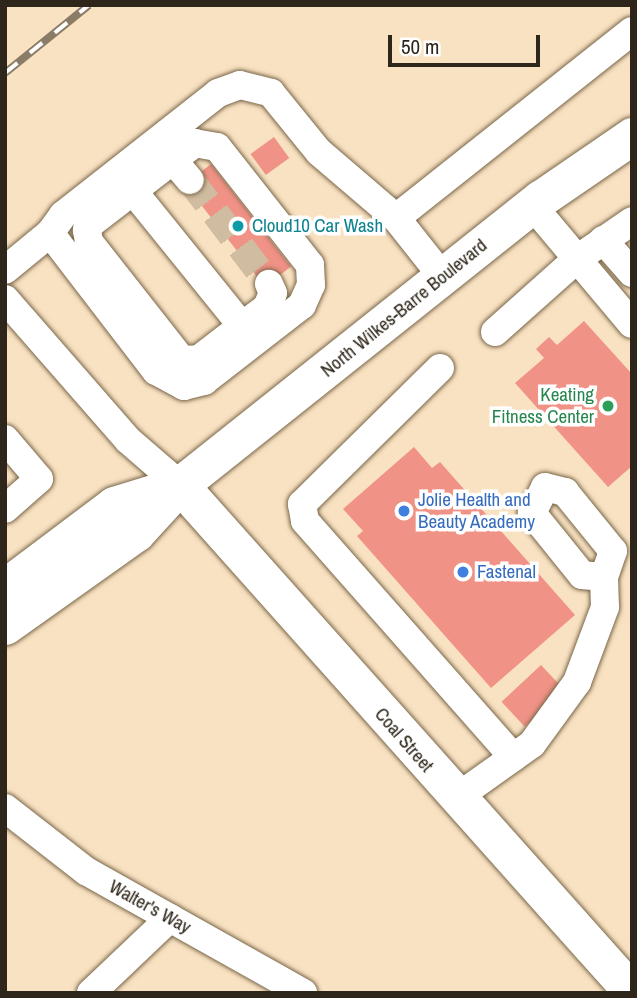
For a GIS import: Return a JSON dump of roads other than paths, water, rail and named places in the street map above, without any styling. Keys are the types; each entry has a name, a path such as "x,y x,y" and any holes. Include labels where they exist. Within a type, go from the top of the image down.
{"main road":[{"name":"North Wilkes-Barre Boulevard","path":"5,626 136,533 180,485 532,205 632,136"},
{"name":"North Wilkes-Barre Boulevard","path":"5,587 114,505 180,485"},
{"name":"Coal Street","path":"180,485 456,798 632,992"}],"street":[{"path":"396,218 632,31"},
{"path":"269,284 273,293 267,307 199,359 183,360 87,237 90,224 126,181 218,93 251,85 271,93 319,152 396,218 442,276"},
{"path":"5,270 50,233 63,215 126,181 182,170 195,143 217,147 310,265 312,276 302,305 204,381 184,386 156,370 50,233"},
{"path":"126,181 242,326"},
{"path":"532,205 632,324"},
{"path":"495,332 577,259 632,220"},
{"path":"603,240 632,272"},
{"path":"5,299 128,440 180,485"},
{"path":"440,368 302,504 305,521 513,757"},
{"path":"5,439 39,479 5,509"},
{"path":"456,798 532,744 577,682 605,607 604,577"},
{"name":"Walter's Way","path":"5,808 86,871 303,993"},
{"path":"91,993 170,918"}],"tunnel":[{"path":"190,180 269,284"}],"railway":[{"path":"5,73 89,5"}],"place":[{"name":"Cloud10 Car Wash","path":"238,226"},
{"name":"Keating Fitness Center","path":"608,406"},
{"name":"Jolie Health and Beauty Academy","path":"404,511"},
{"name":"Fastenal","path":"463,572"}]}
